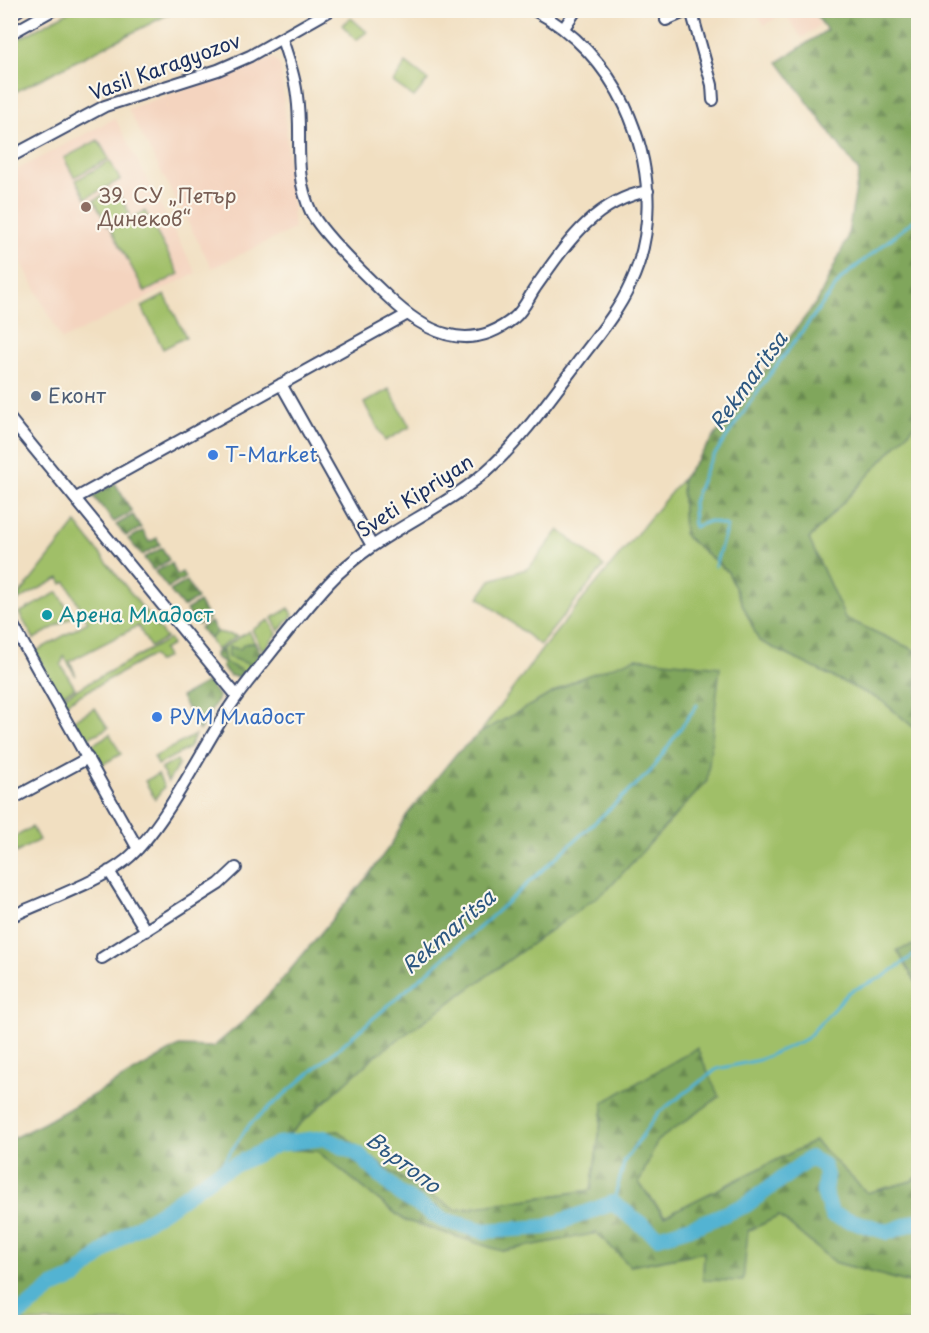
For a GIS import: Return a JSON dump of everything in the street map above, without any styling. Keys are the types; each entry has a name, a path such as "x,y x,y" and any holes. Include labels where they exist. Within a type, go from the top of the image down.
{"street":[{"path":"10,15 19,10"},
{"path":"10,34 53,10"},
{"name":"Vasil Karagyozov","path":"10,157 105,105 218,70 282,39 331,10"},
{"path":"534,10 564,28 576,10"},
{"path":"666,20 690,10 712,85 713,100"},
{"name":"Sveti Kipriyan","path":"10,916 109,871 124,862 138,849 237,696 344,566 371,544 478,478 531,423 610,318 630,285 643,248 648,191 642,151 620,96 603,69 564,28"},
{"path":"282,39 297,96 299,181 312,214 352,260 406,315 435,333 462,338 489,332 515,317 575,231 600,211 631,194 648,191"},
{"path":"75,498 406,315"},
{"path":"281,384 371,544"},
{"path":"12,422 237,696"},
{"path":"10,620 138,849"},
{"path":"10,800 88,758"},
{"path":"102,958 219,884 236,868"},
{"path":"109,871 146,931"}],"shaded area":[{"path":"754,11 811,11 820,25 802,38 784,13 765,25"},
{"path":"274,58 281,67 294,229 212,268 128,109"},
{"name":"39. СУ „Петър Динеков“","path":"115,118 196,273 62,340 11,242 11,173"}],"green space":[{"path":"70,11 175,11 11,94 11,43"},
{"path":"813,11 918,11 918,422 809,539 845,618 918,652 918,731 882,701 759,641 728,572 684,535 682,479 818,300 847,239 859,172 778,62 827,30"},
{"path":"351,18 367,32 356,40 342,25"},
{"path":"406,63 428,80 414,97 393,82"},
{"path":"98,140 109,159 74,177 64,158"},
{"path":"110,161 120,180 86,198 76,180"},
{"path":"116,189 130,214 108,226 94,200"},
{"path":"145,211 179,274 145,292 111,229"},
{"path":"165,295 186,337 163,349 142,307"},
{"path":"389,389 410,427 385,441 364,403"},
{"path":"918,422 918,652 845,618 809,539"},
{"path":"682,479 684,535 728,572 759,641 882,701 918,731 918,944 897,950 918,986 918,1176 912,1181 867,1193 815,1141 665,1216 639,1183 657,1141 719,1097 604,1102 591,1190 456,1210 388,1170 338,1131 280,1149 317,1151 404,1220 502,1251 597,1233 631,1266 704,1252 703,1280 748,1231 779,1216 834,1262 918,1285 918,1322 16,1322 53,1287 76,1277 118,1239 171,1206 214,1175 278,1144 375,1056 608,889 707,781 578,679 480,733 543,648"},
{"path":"115,483 132,512 114,522 93,496"},
{"path":"133,515 141,528 126,536 116,525"},
{"path":"76,523 166,638 150,647 138,626 70,661 76,676 64,656 61,665 75,688 60,696 35,652 88,622 66,582 62,584 59,578 13,603"},
{"path":"559,530 604,566 540,645 479,597 491,580 529,568"},
{"path":"143,531 149,542 157,538 160,545 142,555 128,539"},
{"path":"162,548 169,560 153,570 144,558"},
{"path":"171,563 177,575 182,572 185,578 168,588 155,572"},
{"path":"187,581 197,599 183,607 170,591"},
{"path":"58,592 72,617 34,639 19,613"},
{"path":"199,602 209,619 198,625 186,610"},
{"path":"289,608 293,615 279,631 272,618"},
{"path":"269,620 277,634 263,651 252,630"},
{"path":"211,622 217,632 210,639 200,628"},
{"path":"249,631 255,643 247,643 240,649 230,647 228,657 252,665 243,675 241,671 225,663 220,651 216,652"},
{"path":"217,632 237,636 216,650 210,639"},
{"path":"169,639 172,645 163,650 167,657 157,662 153,655 64,704 61,698"},
{"path":"255,643 261,653 252,665 228,657 229,647 240,649 244,644"},
{"path":"223,650 225,663 241,670 242,677 230,676 222,667 223,662 215,657 215,653"},
{"path":"636,658 720,667 707,781 608,889 375,1056 278,1144 214,1175 171,1206 118,1239 76,1277 53,1287 16,1322 11,1322 11,1139 44,1123 179,1046 213,1047 245,1020 281,981 367,877 392,843 406,816 456,754 480,733 578,679"},
{"path":"208,682 219,697 199,731 181,697"},
{"path":"95,708 108,728 84,740 72,721"},
{"path":"110,734 121,754 98,767 88,747"},
{"path":"195,735 189,748 158,765 154,757"},
{"path":"177,760 179,764 168,782 161,769"},
{"path":"158,774 164,787 155,799 145,781"},
{"path":"32,827 39,840 16,853 11,839"},
{"path":"918,944 918,986 897,950"},
{"path":"697,1048 719,1097 657,1141 639,1183 664,1216 815,1141 867,1193 912,1181 918,1176 918,1285 834,1262 779,1216 748,1231 743,1281 703,1280 704,1252 630,1266 597,1233 502,1251 404,1220 317,1151 279,1149 297,1134 338,1131 388,1170 456,1210 591,1190 604,1102"}],"waterway":[{"name":"Rekmaritsa","path":"715,566 727,526 710,521 694,527 693,502 707,466 762,385 842,278 913,221 918,220"},
{"name":"Rekmaritsa","path":"214,1175 250,1124 480,927 650,772 697,705"},
{"path":"613,1203 625,1160 658,1113 717,1069 759,1060 806,1039 849,992 883,977 918,952"},
{"name":"Въртопо","path":"10,1321 53,1287 76,1277 118,1239 171,1206 214,1175 278,1144 324,1138 358,1154 400,1194 443,1220 484,1231 546,1227 613,1203 658,1237 698,1225 746,1205 810,1158 823,1165 826,1175 824,1192 832,1215 888,1232 918,1221"}],"place":[{"name":"39. СУ „Петър Динеков“","path":"86,207"},
{"name":"Еконт","path":"36,396"},
{"name":"T-Market","path":"213,455"},
{"name":"Арена Младост","path":"47,615"},
{"name":"РУМ Младост","path":"157,717"}]}
